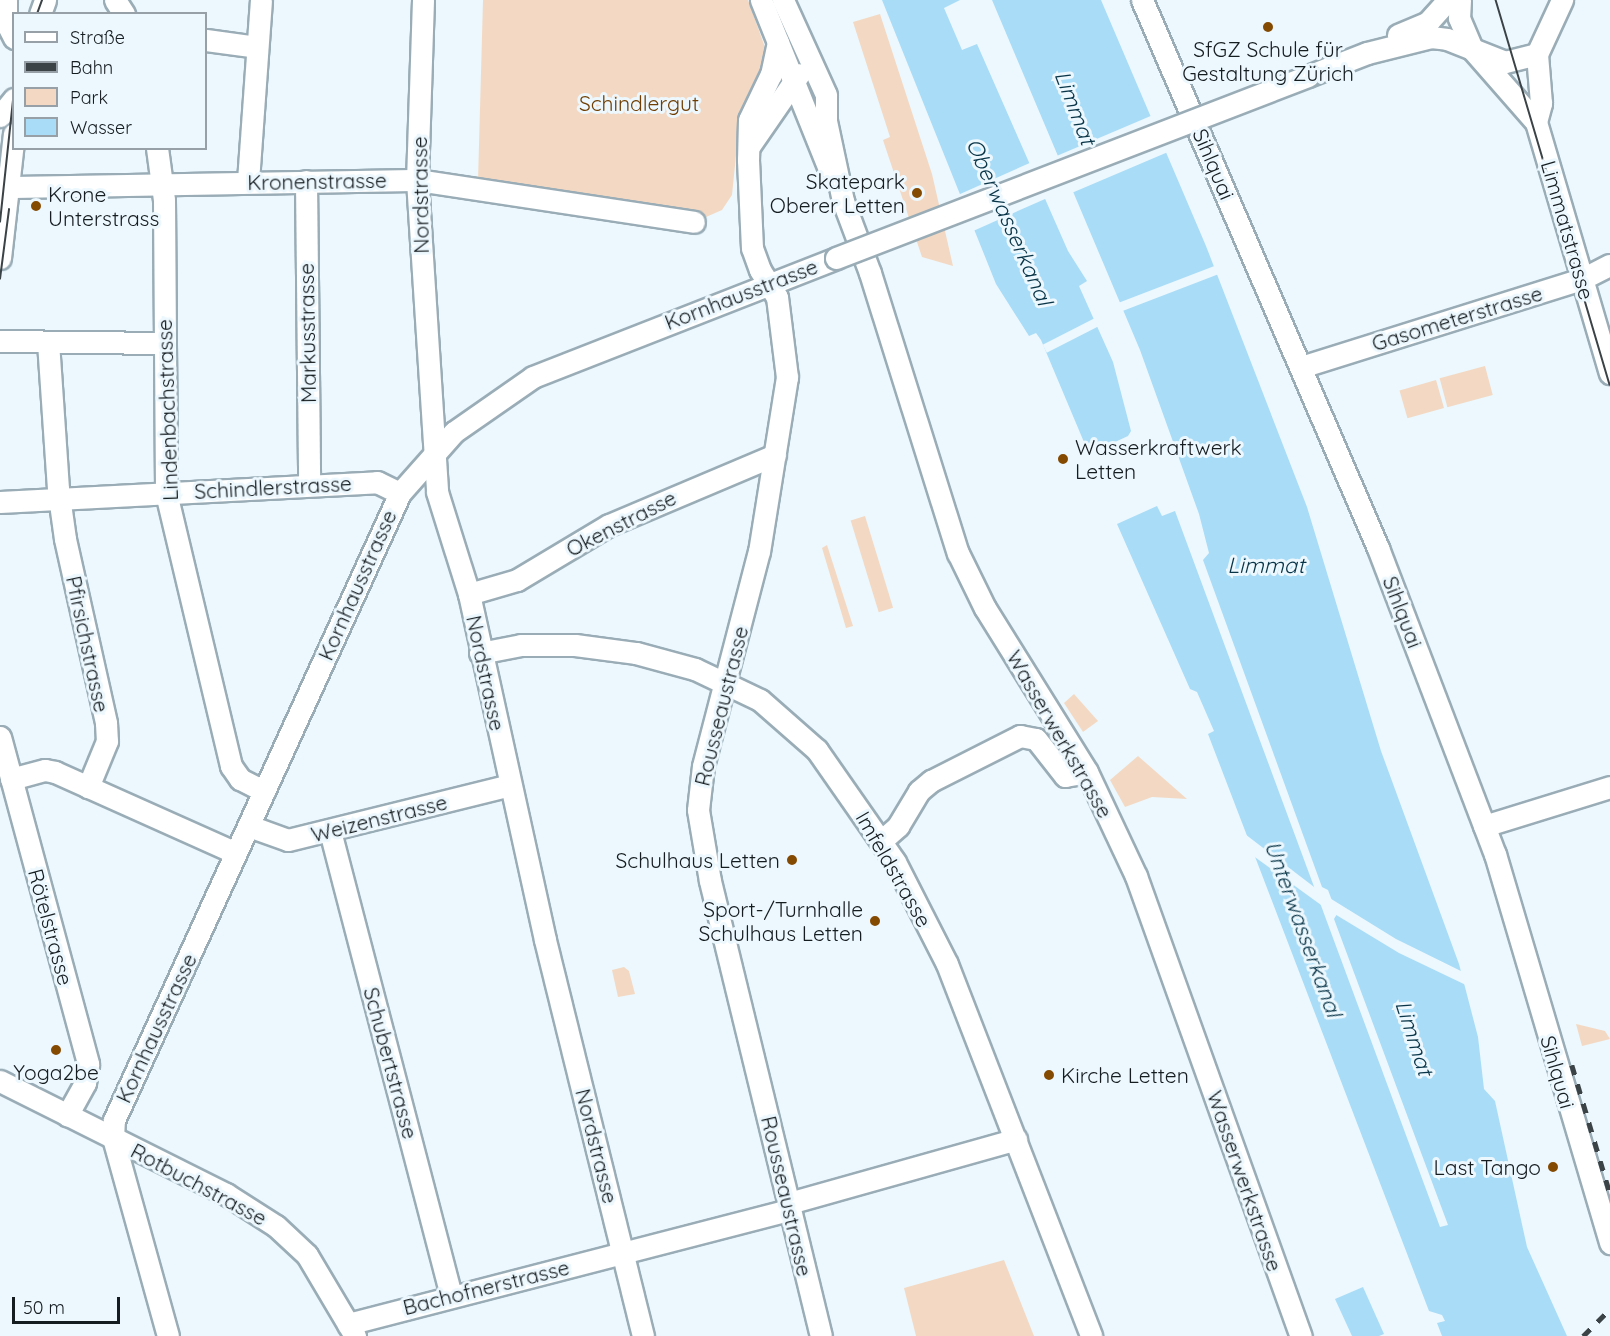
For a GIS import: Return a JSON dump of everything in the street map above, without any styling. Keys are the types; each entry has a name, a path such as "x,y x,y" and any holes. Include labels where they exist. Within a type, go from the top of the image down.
{"street":[{"path":"6,0 6,22 12,34"},
{"path":"248,181 261,0"},
{"name":"Nordstrasse","path":"423,0 417,180 438,492 469,594 544,940 643,1336"},
{"name":"Wasserwerkstrasse","path":"761,0 795,83 817,124 870,273 958,553 985,608 1087,772 1136,876 1301,1336"},
{"name":"Wasserwerkstrasse","path":"783,0 805,56 826,95 817,124"},
{"name":"Sihlquai","path":"1142,0 1378,548 1484,826 1610,1243"},
{"path":"1367,53 1380,43 1428,22 1448,0"},
{"path":"1460,0 1459,18 1472,49 1536,122"},
{"path":"1536,122 1541,103 1537,54 1562,0"},
{"path":"1367,53 1431,38 1447,39 1505,62 1537,54"},
{"path":"207,40 257,47"},
{"name":"Rousseaustrasse","path":"778,42 767,85 749,120 752,248 770,282 782,316 787,364 761,541 727,682 703,766 698,810 710,881 821,1336"},
{"name":"Kornhausstrasse","path":"113,1138 120,1103 400,493 436,449 464,423 532,377 770,282 1367,53"},
{"path":"750,145 795,83 805,56"},
{"path":"767,85 781,80 795,83"},
{"path":"0,116 12,101"},
{"path":"765,126 787,116 817,124"},
{"name":"Limmatstrasse","path":"1536,122 1610,373"},
{"path":"0,258 12,150"},
{"name":"Lindenbachstrasse","path":"157,150 162,183 166,493 231,766 240,779 264,791"},
{"name":"Kronenstrasse","path":"9,187 248,181 417,180 694,222"},
{"name":"Markusstrasse","path":"306,182 309,484"},
{"name":"Gasometerstrasse","path":"1301,367 1582,279 1610,265"},
{"path":"0,341 164,343"},
{"name":"Pfirsichstrasse","path":"48,342 60,498 106,723 107,741 88,788"},
{"name":"Okenstrasse","path":"469,594 517,580 609,525 775,455"},
{"name":"Schindlerstrasse","path":"0,502 377,482 400,493"},
{"name":"Imfeldstrasse","path":"480,653 521,645 575,645 636,653 727,682 760,700 817,750 881,841 947,964 1091,1336"},
{"path":"881,841 898,826 919,791 931,781 1023,735 1036,739 1065,776 1087,772"},
{"name":"Rötelstrasse","path":"0,737 6,772 88,1064 85,1083 67,1115"},
{"path":"6,772 45,770 236,854"},
{"name":"Weizenstrasse","path":"249,826 288,840 510,785"},
{"path":"1484,826 1610,787"},
{"name":"Schubertstrasse","path":"330,831 451,1295"},
{"name":"Rotbuchstrasse","path":"0,1081 226,1194 276,1226 307,1255 352,1330"},
{"path":"113,1138 168,1336"},
{"name":"Bachofnerstrasse","path":"352,1330 451,1295 790,1207 1016,1139"}],"green space":[{"name":"Schindlergut","path":"483,0 748,0 766,50 763,69 739,126 732,195 722,210 706,217 478,181"},
{"path":"880,14 932,174 953,266 922,257 883,140 890,137 853,22"},
{"path":"1485,366 1493,395 1447,407 1440,378"},
{"path":"1436,380 1444,408 1407,418 1399,390"},
{"path":"865,516 893,608 879,612 851,520"},
{"path":"827,545 853,626 846,628 822,548"},
{"path":"1074,694 1098,721 1083,732 1064,703"},
{"path":"1138,756 1187,799 1152,797 1125,807 1110,780"},
{"path":"624,967 629,971 635,994 618,997 612,970"},
{"path":"1576,1024 1605,1031 1610,1039 1582,1046"},
{"path":"1004,1260 1034,1336 916,1336 904,1288"}],"water":[{"name":"Limmat","path":"882,0 960,0 944,8 962,50 977,44 1068,251 1087,281 1079,286 1113,362 1131,431 1128,436 1089,454 1041,340 1036,333 1029,336 996,284"},
{"name":"Limmat","path":"992,0 1101,0 1206,246 1307,507 1381,751 1459,964 1478,1037 1484,1089 1495,1101 1527,1247 1567,1336 1442,1336 1437,1323 1445,1321 1442,1315 1429,1311 1208,734 1214,731 1197,692 1190,689 1117,524 1157,506 1162,516 1175,511 1440,1227 1448,1225 1334,919 1337,914 1328,890 1322,887 1203,560 1209,553 1199,514 1140,350"},
{"path":"1363,1287 1384,1334 1379,1336 1352,1336 1335,1299"}],"pier":[{"path":"1153,115 1169,152 1071,193 1055,156"},
{"path":"1032,162 1048,198 972,231 956,196"},
{"path":"1217,265 1220,273 1121,311 1118,303"},
{"path":"1097,317 1101,325 1047,353 1043,345"},
{"path":"1245,834 1322,893 1328,910 1252,855"},
{"path":"1328,897 1396,939 1465,973 1468,986 1399,953 1333,913"}],"tram line":[{"path":"38,12 42,0"},
{"path":"1496,0 1610,384"},
{"path":"0,222 12,109"},
{"path":"0,279 9,210"}],"railway":[{"path":"1572,1065 1610,1193"},
{"path":"1583,1336 1610,1309"}],"place":[{"name":"SfGZ Schule für Gestaltung Zürich","path":"1268,27"},
{"name":"Skatepark Oberer Letten","path":"917,193"},
{"name":"Krone Unterstrass","path":"36,206"},
{"name":"Wasserkraftwerk Letten","path":"1063,459"},
{"name":"Schulhaus Letten","path":"792,860"},
{"name":"Sport-/Turnhalle Schulhaus Letten","path":"875,921"},
{"name":"Yoga2be","path":"56,1050"},
{"name":"Kirche Letten","path":"1049,1075"},
{"name":"Last Tango","path":"1553,1167"}],"water label":[{"name":"Oberwasserkanal","path":"1009,222"},
{"name":"Unterwasserkanal","path":"1303,929"}]}
